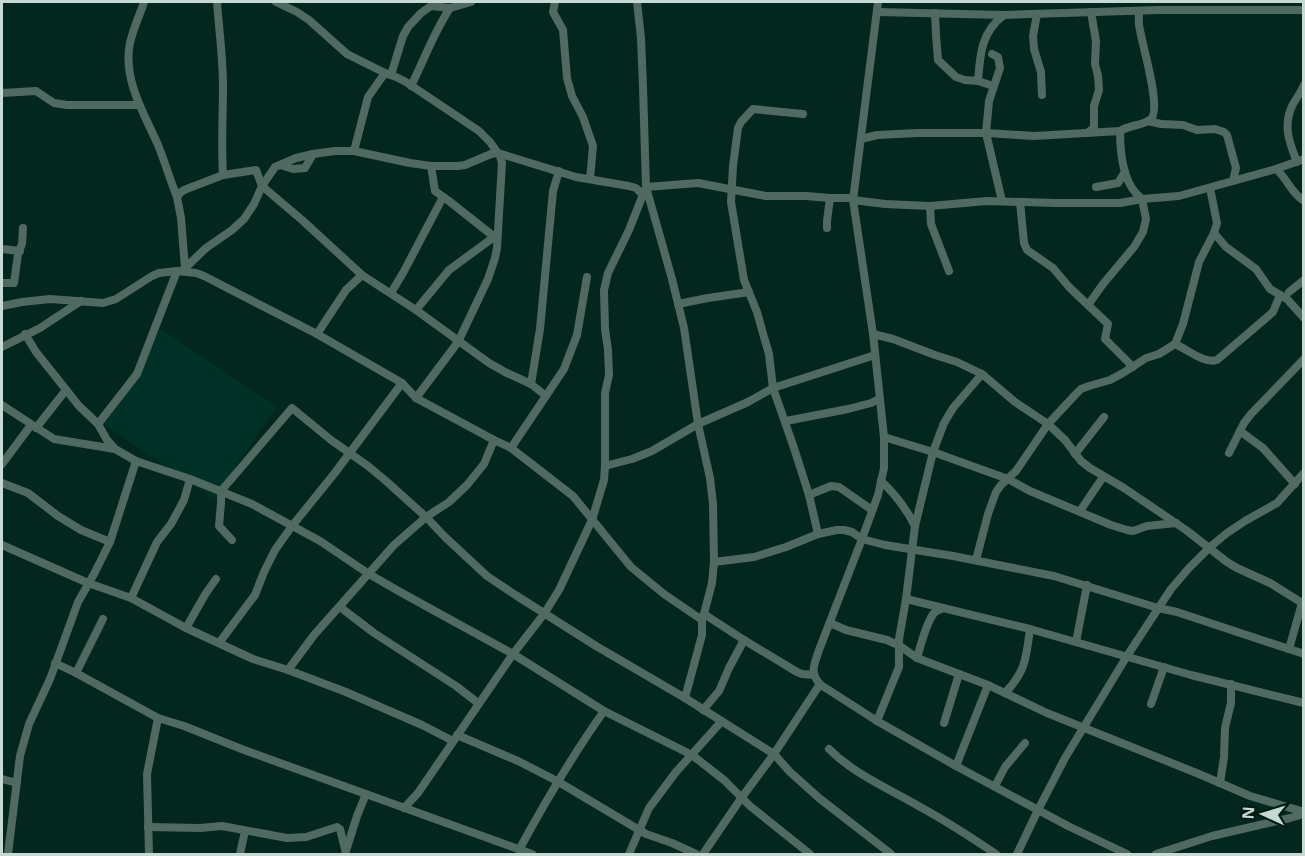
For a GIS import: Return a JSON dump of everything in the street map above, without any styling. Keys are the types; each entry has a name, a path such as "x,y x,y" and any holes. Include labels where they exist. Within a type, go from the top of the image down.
{"street":[{"path":"98,424 137,374 181,270 182,218 177,197 139,105 130,73 128,56 132,32 144,2"},
{"path":"217,2 222,63 223,175"},
{"path":"276,2 303,16 347,54 411,86 479,130 502,160 495,258 488,279 458,342 416,398"},
{"path":"354,151 368,97 388,74 403,36 415,20 431,6 450,8 471,2"},
{"path":"555,2 554,14 563,30 567,78 593,146 590,179"},
{"path":"637,2 644,87 644,191 684,328 698,424 710,478 713,514 712,583 703,617 702,635 685,698"},
{"path":"878,2 853,199 873,334 884,437 884,468 862,539 814,665 814,675 820,684 877,721 1038,810 1127,855"},
{"path":"877,12 1004,15 1139,11 1203,6 1304,10"},
{"path":"411,86 450,8"},
{"path":"861,139 890,134 986,133 1034,136 1120,131 1148,121 1153,117 1154,96 1140,31 1139,11"},
{"path":"1087,133 1094,128 1094,106 1099,92 1095,64 1096,41 1091,12"},
{"path":"935,13 938,60 956,77 993,86"},
{"path":"1037,14 1033,36 1034,49 1041,72 1042,94"},
{"path":"978,81 983,42 990,29 1004,15"},
{"path":"992,54 998,57 1000,66 988,101 986,133 1002,201"},
{"path":"177,197 184,190 223,175 277,166 313,154 354,151 410,164 430,166 465,165 498,153 576,177 629,186 644,191 698,183 766,196 853,199 885,204 930,206 1002,201 1120,203 1179,196 1300,160 1287,134 1286,127 1289,114 1304,85"},
{"path":"2,93 36,91 54,103 67,105 139,105"},
{"path":"803,114 753,109 749,112 739,125 731,202 742,271 757,312 769,354 773,388 786,421 818,534"},
{"path":"1148,121 1183,125 1197,130 1215,129 1224,132 1227,135 1236,168 1233,181"},
{"path":"1088,305 1134,247 1143,232 1146,219 1142,199 1136,194 1122,162 1120,131"},
{"path":"181,270 244,219 262,186 277,166"},
{"path":"430,166 435,191 496,239"},
{"path":"1276,169 1297,196 1304,201"},
{"path":"256,170 262,186 362,275 416,310 489,363 531,384 546,396"},
{"path":"531,384 540,329 553,191 559,171"},
{"path":"1096,187 1116,184 1125,172"},
{"path":"976,560 992,501 1001,485 1027,457 1048,424 1081,389 1110,380 1146,358 1167,350 1175,344 1183,324 1199,262 1217,223 1210,188"},
{"path":"404,808 418,792 513,654 544,614 559,590 592,519 604,480 605,466 606,393 609,375 604,290 608,273 629,230 644,191"},
{"path":"391,293 443,197"},
{"path":"827,228 830,198"},
{"path":"1020,202 1027,250 1053,268 1069,287 1108,324 1105,338 1133,367"},
{"path":"930,206 931,224 949,271"},
{"path":"2,283 14,283 23,228"},
{"path":"1214,233 1226,247 1256,269 1270,289 1287,299 1304,318"},
{"path":"416,310 449,270 496,239"},
{"path":"2,249 20,251"},
{"path":"2,306 51,299 102,303 116,299 159,273 181,270 204,276 316,334 402,383 416,398 511,448 573,496 631,567 664,594 797,672 814,675"},
{"path":"316,334 346,290 362,275"},
{"path":"511,448 564,369 577,335 587,277"},
{"path":"1289,292 1304,280"},
{"path":"678,304 749,292"},
{"path":"1175,344 1209,362 1217,360 1273,312 1280,295"},
{"path":"2,347 40,328 81,301"},
{"path":"25,334 36,352 79,406 98,424 115,449"},
{"path":"873,334 957,362 982,374 1015,402 1048,424 1082,461 1103,477 1176,523 1237,568 1270,583 1303,603 1289,649"},
{"path":"605,466 652,451 698,424 719,416 773,388 875,355"},
{"path":"1229,453 1251,414 1304,359"},
{"path":"877,721 899,667 899,639 915,526 933,452 944,423 953,408 982,374"},
{"path":"219,643 255,595 275,550 402,383"},
{"path":"2,464 66,390"},
{"path":"786,421 848,409 879,399"},
{"path":"2,405 54,440 115,449 136,460 252,504 320,541 369,574 513,654 604,711 692,755 810,855"},
{"path":"232,540 219,526 221,491 292,408 368,466 488,576 604,652 685,698 774,754 819,798 891,855"},
{"path":"1075,454 1104,417"},
{"path":"1240,431 1263,448 1295,484"},
{"path":"884,437 1008,479 1030,491 1131,531 1147,526 1176,523"},
{"path":"288,670 314,635 394,545 467,485 483,464 494,440"},
{"path":"8,855 22,750 29,724 50,679 78,602 110,542 136,460"},
{"path":"1017,855 1065,758 1171,589 1210,547 1245,521 1277,503 1304,473"},
{"path":"1080,511 1103,477"},
{"path":"130,598 157,542 171,524 184,500 190,479"},
{"path":"881,482 892,491 915,526"},
{"path":"2,483 28,493 81,530 110,542"},
{"path":"808,495 835,486 872,510"},
{"path":"714,562 754,557 818,534 844,530 862,539 885,545 1054,576 1177,612 1304,654"},
{"path":"2,545 88,583 130,598 186,628 253,659 288,670 422,725 518,761 557,781 654,838 672,843 696,855"},
{"path":"186,628 216,579"},
{"path":"1076,642 1087,585"},
{"path":"906,599 1304,704"},
{"path":"340,607 374,633 456,686 478,704"},
{"path":"917,658 932,617 943,608"},
{"path":"76,673 103,619"},
{"path":"830,623 846,630 887,640 917,658 987,685 1026,704 1250,796 1304,813"},
{"path":"1005,693 1012,686 1024,665 1030,630"},
{"path":"703,710 719,691 744,640"},
{"path":"55,663 158,718 532,855"},
{"path":"1151,704 1164,667"},
{"path":"944,723 960,674"},
{"path":"704,855 820,684"},
{"path":"1220,783 1225,728 1231,703 1231,684"},
{"path":"956,766 987,685"},
{"path":"519,849 557,781 604,711"},
{"path":"148,855 147,774 158,718"},
{"path":"629,855 650,808 676,772 721,722"},
{"path":"995,786 1005,767 1025,743"},
{"path":"829,749 860,773 956,827 996,855"},
{"path":"2,779 17,783"},
{"path":"345,852 366,794"},
{"path":"1156,855 1212,836 1284,820 1304,813"},
{"path":"147,827 222,826 279,838 306,837 337,827 340,829 345,852"},
{"path":"240,855 245,831"}],"shaded area":[{"path":"161,329 276,407 214,499 99,421"}]}
